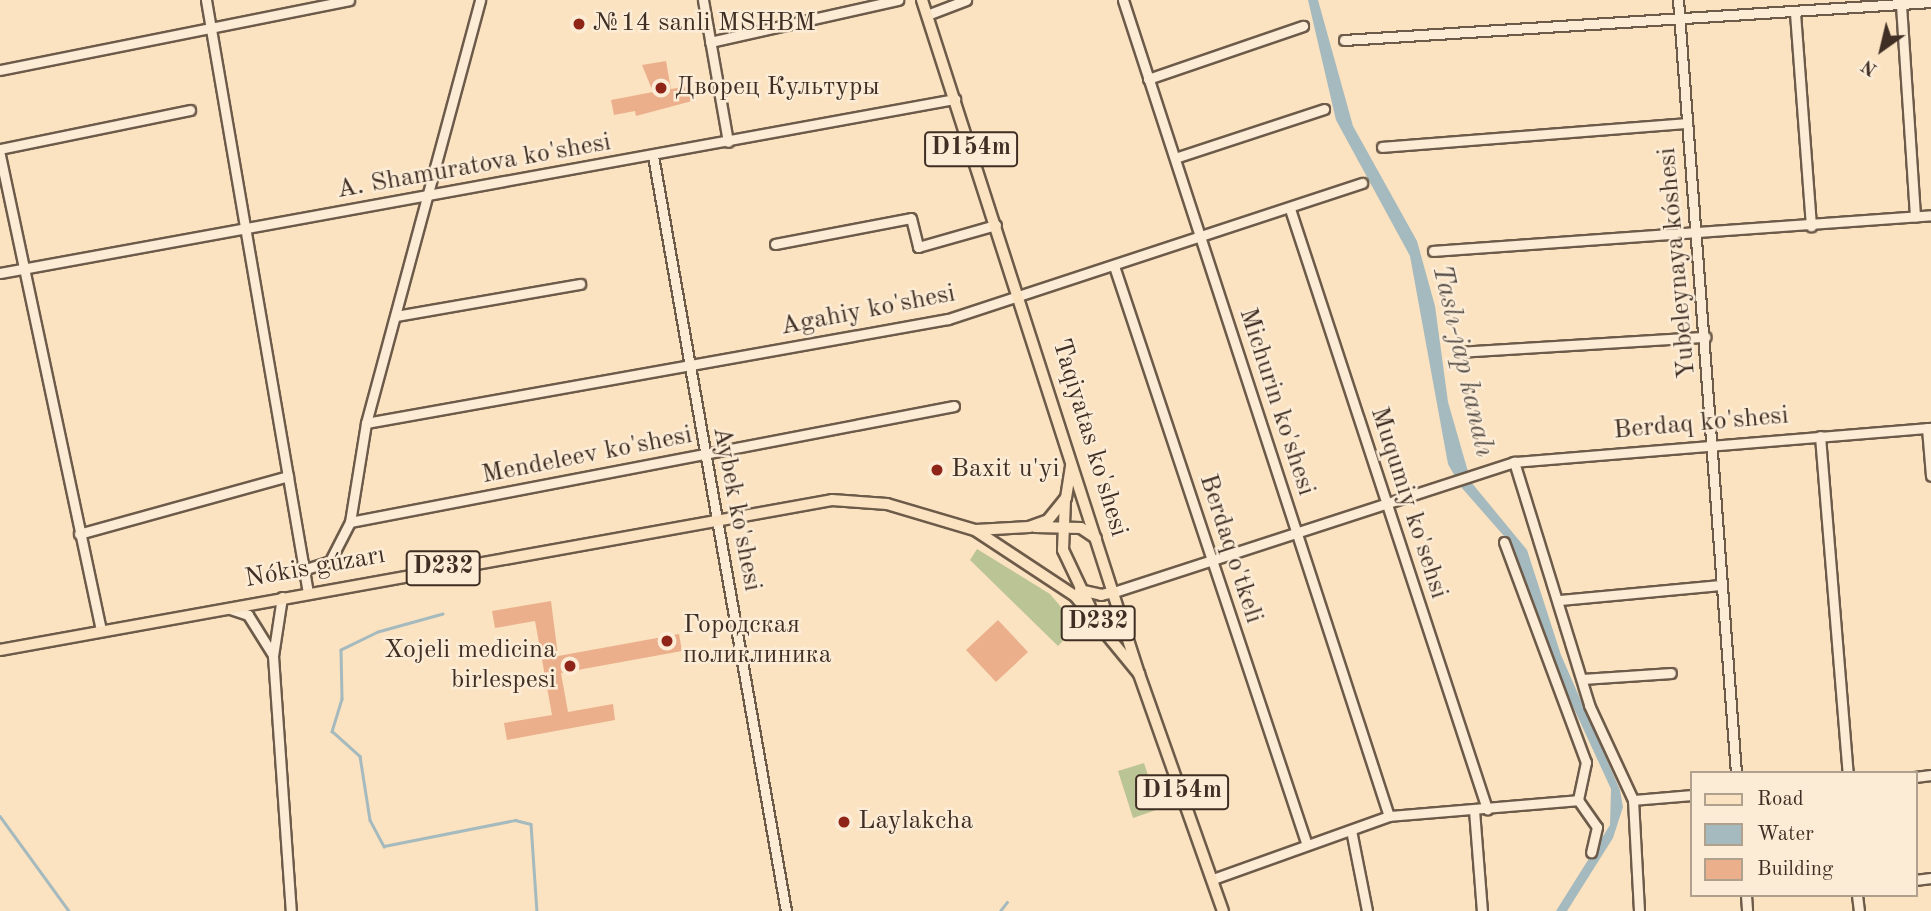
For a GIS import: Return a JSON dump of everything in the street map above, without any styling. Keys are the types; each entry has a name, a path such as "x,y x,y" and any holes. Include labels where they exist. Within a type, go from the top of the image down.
{"main road":[{"name":"D154m","path":"922,0 1021,298"},
{"name":"Taqiyatas ko'shesi","path":"1021,298 1114,592"},
{"path":"1072,459 1063,528 1063,550 1100,625"},
{"path":"1029,527 1048,520 1066,498"},
{"name":"Nókis gúzarı","path":"0,650 716,517 832,500 887,504 975,530"},
{"path":"975,530 1081,528 1096,538"},
{"name":"D232","path":"975,530 1052,578 1081,591 1101,596 1114,592"},
{"name":"D232","path":"1052,578 1100,625 1139,674"},
{"name":"D154m","path":"1114,592 1139,674 1223,911"}],"street":[{"path":"206,0 308,593"},
{"path":"0,70 349,0"},
{"path":"303,570 330,561 350,522 366,423 480,0"},
{"path":"703,0 728,142"},
{"path":"710,42 898,0"},
{"path":"927,15 966,0"},
{"name":"Michurin ko'shesi","path":"1124,0 1390,816"},
{"name":"Yubeleynaya kóshesi","path":"1678,0 1715,443 1711,459 1736,771"},
{"path":"1344,40 1795,13 1931,2"},
{"path":"1901,5 1915,217"},
{"path":"1795,13 1811,226"},
{"path":"1148,79 1303,26"},
{"name":"A. Shamuratova ko'shesi","path":"0,273 955,99"},
{"path":"0,149 190,110"},
{"path":"1175,158 1324,110"},
{"path":"1381,147 1687,124"},
{"path":"0,155 101,630"},
{"name":"Aybek ko'shesi","path":"653,156 786,911"},
{"name":"Agahiy ko'shesi","path":"366,423 948,319 1021,298 1362,183"},
{"name":"Muqumiy ko'sehsi","path":"1290,209 1487,809"},
{"path":"1433,251 1699,235 1931,215"},
{"path":"775,244 911,218 918,247 996,225"},
{"name":"Berdaq o'tkeli","path":"1114,266 1307,845"},
{"path":"396,316 580,284"},
{"path":"1458,352 1706,337"},
{"name":"Mendeleev ko'shesi","path":"350,522 954,406"},
{"path":"1929,428 1931,476"},
{"name":"Berdaq ko'shesi","path":"1114,592 1297,534 1476,470 1514,462 1715,443 1929,428"},
{"path":"1821,436 1848,771"},
{"path":"1514,462 1583,679 1633,800 1639,911"},
{"path":"79,534 288,476"},
{"path":"1504,542 1586,762 1578,800 1597,827 1591,852"},
{"path":"1559,600 1721,585"},
{"path":"282,597 273,656 291,911"},
{"path":"224,608 248,615 273,656"},
{"path":"1583,679 1671,673"},
{"path":"1633,800 1689,795"},
{"path":"1213,879 1390,816 1578,800"},
{"path":"1474,810 1482,911"},
{"path":"1351,830 1367,911"}],"green space":[{"path":"977,549 1050,594 1077,626 1058,646 970,560"},
{"path":"1144,763 1159,809 1133,818 1118,771"}],"water":[{"path":"1308,0 1318,0 1353,126 1417,241 1435,306 1448,402 1471,482 1527,550 1561,655 1620,790 1623,807 1613,838 1567,911 1556,911 1610,825 1611,789 1564,687 1511,544 1461,487 1448,464 1410,256 1336,120"}],"building":[{"name":"Дворец Культуры","path":"666,61 671,89 689,86 692,101 636,116 635,111 614,115 611,100 653,92 642,65"},
{"name":"Xojeli medicina birlespesi","path":"551,601 558,656 679,634 682,651 561,673 568,712 613,704 615,720 507,740 504,723 552,715 535,621 495,628 492,611"},
{"path":"998,620 1028,652 996,682 966,650"}],"waterway":[{"path":"443,614 378,632 341,650 342,699 332,731 360,756 370,820 384,846 515,820 531,824 537,911"},
{"path":"0,816 69,911"},
{"path":"1000,911 1007,902"}],"place":[{"name":"№14 sanli MSHBM","path":"579,24"},
{"name":"Дворец Культуры","path":"661,88"},
{"name":"Baxit u'yi","path":"937,470"},
{"name":"Городская поликлиника","path":"667,641"},
{"name":"Xojeli medicina birlespesi","path":"570,666"},
{"name":"Laylakcha","path":"844,822"}],"water label":[{"name":"Taslı-jap kanalı","path":"1462,361"}]}
